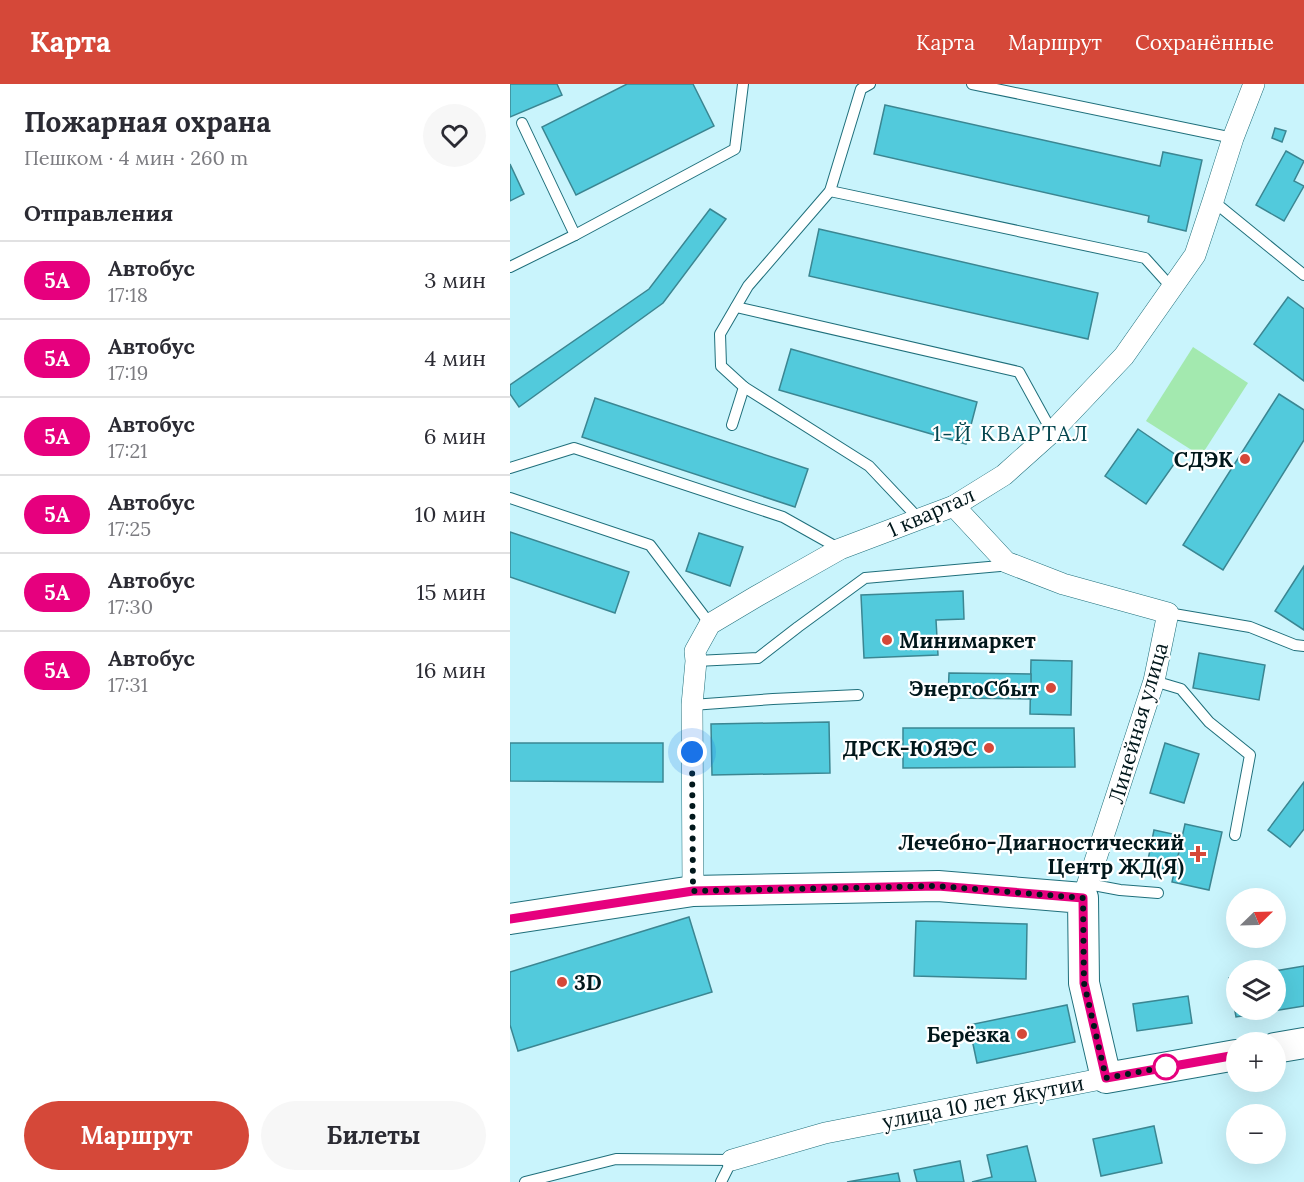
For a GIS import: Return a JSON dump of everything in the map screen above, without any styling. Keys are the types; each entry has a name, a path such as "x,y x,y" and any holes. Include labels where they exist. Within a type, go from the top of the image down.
{"main road":[{"path":"510,919 693,891 938,886 1085,891"},
{"name":"Линейная улица","path":"1085,891 1084,983 1106,1078"},
{"path":"1286,1046 1304,1043"},
{"name":"улица 10 лет Якутии","path":"1106,1078 1226,1057"}],"street":[{"name":"1 квартал","path":"710,624 840,549 954,506 1004,475 1052,432 1124,356 1195,255 1233,138 1254,84"},
{"path":"954,506 1006,562 1063,584 1168,612"},
{"name":"Линейная улица","path":"1085,891 1154,681 1168,612"},
{"path":"693,891 692,705 695,651 710,624"},
{"name":"улица 10 лет Якутии","path":"732,1160 825,1133 1106,1078"}],"lane":[{"path":"510,267 575,235 735,148 743,84"},
{"path":"870,84 861,88 830,191 748,286 720,334 721,366 744,387 869,466 920,520"},
{"path":"972,84 1233,138"},
{"path":"522,123 575,235"},
{"path":"830,191 1145,258 1172,288"},
{"path":"1213,201 1304,275"},
{"path":"736,307 1019,372 1052,432"},
{"path":"732,425 744,387"},
{"path":"510,468 574,448 783,517 840,549"},
{"path":"510,498 650,545 710,624"},
{"path":"696,661 758,658 865,578 1000,566 1006,562"},
{"path":"1168,612 1251,627 1295,645 1304,646"},
{"path":"1154,681 1181,689 1209,722 1250,754 1235,835"},
{"path":"692,705 858,695"},
{"path":"1085,891 1120,890 1158,893"},
{"path":"525,1182 616,1159 732,1160 721,1182"}],"green space":[{"path":"1193,347 1248,383 1201,456 1146,421"}],"building":[{"path":"510,84 557,84 562,95 510,117"},
{"path":"627,84 693,84 714,126 576,195 542,127"},
{"path":"885,105 1160,166 1163,152 1202,160 1186,231 1148,222 1149,216 874,154"},
{"path":"1275,128 1286,131 1282,142 1272,138"},
{"path":"1286,151 1304,161 1294,181 1304,186 1284,221 1256,205"},
{"path":"510,164 524,194 510,201"},
{"path":"710,209 726,219 663,303 519,407 510,394 510,385 649,289"},
{"path":"819,229 1098,293 1088,339 809,276"},
{"path":"1288,297 1304,309 1304,381 1254,344"},
{"path":"791,349 977,402 966,444 779,390"},
{"path":"1279,394 1304,410 1304,440 1223,570 1183,545"},
{"path":"595,398 808,469 795,507 582,437"},
{"path":"1138,429 1179,457 1146,504 1105,476"},
{"path":"510,532 629,572 615,613 510,577"},
{"path":"699,533 743,547 730,586 686,571"},
{"path":"1304,566 1304,630 1275,611"},
{"path":"963,591 964,619 936,620 938,655 864,658 861,595"},
{"path":"1199,653 1265,665 1259,700 1193,688"},
{"path":"1031,660 1072,661 1071,715 1030,714"},
{"path":"949,673 1031,674 1031,699 948,698"},
{"path":"829,722 830,773 712,775 711,724"},
{"path":"903,728 1074,728 1075,767 903,768"},
{"path":"510,743 663,743 663,782 510,781"},
{"path":"1165,743 1199,754 1184,803 1150,793"},
{"path":"1304,782 1304,829 1290,847 1268,830"},
{"name":"Лечебно-Диагностический Центр ЖД(Я)","path":"1185,824 1222,832 1209,890 1172,882"},
{"path":"1154,830 1182,836 1175,871 1147,865"},
{"path":"689,917 712,992 518,1051 510,1025 510,972"},
{"path":"916,921 1027,924 1026,979 914,976"},
{"path":"1304,966 1304,1006 1286,1009 1286,969"},
{"path":"1188,996 1192,1023 1137,1031 1133,1004"},
{"name":"Берёзка","path":"1067,1005 1075,1042 977,1063 969,1025"},
{"path":"1154,1126 1162,1163 1101,1176 1093,1139"},
{"path":"1027,1146 1036,1182 972,1182 992,1177 987,1155"},
{"path":"960,1161 964,1182 917,1182 914,1170"},
{"path":"898,1173 900,1182 847,1182"}],"bus line":[{"name":"5А","path":"510,919 693,891 938,886 1083,898 1084,983 1106,1078 1226,1057"}],"place":[{"name":"СДЭК","path":"1245,459"},
{"name":"Минимаркет","path":"887,640"},
{"name":"ЭнергоСбыт","path":"1051,688"},
{"name":"ДРСК-ЮЯЭС","path":"989,748"},
{"name":"Лечебно-Диагностический Центр ЖД(Я)","path":"1198,854"},
{"name":"3D","path":"562,982"},
{"name":"Берёзка","path":"1022,1034"}],"district":[{"name":"1-Й КВАРТАЛ","path":"1011,433"}],"route":[{"path":"692,752 693,891 938,886 1083,898 1084,983 1106,1078 1171,1066 1166,1067"}]}
